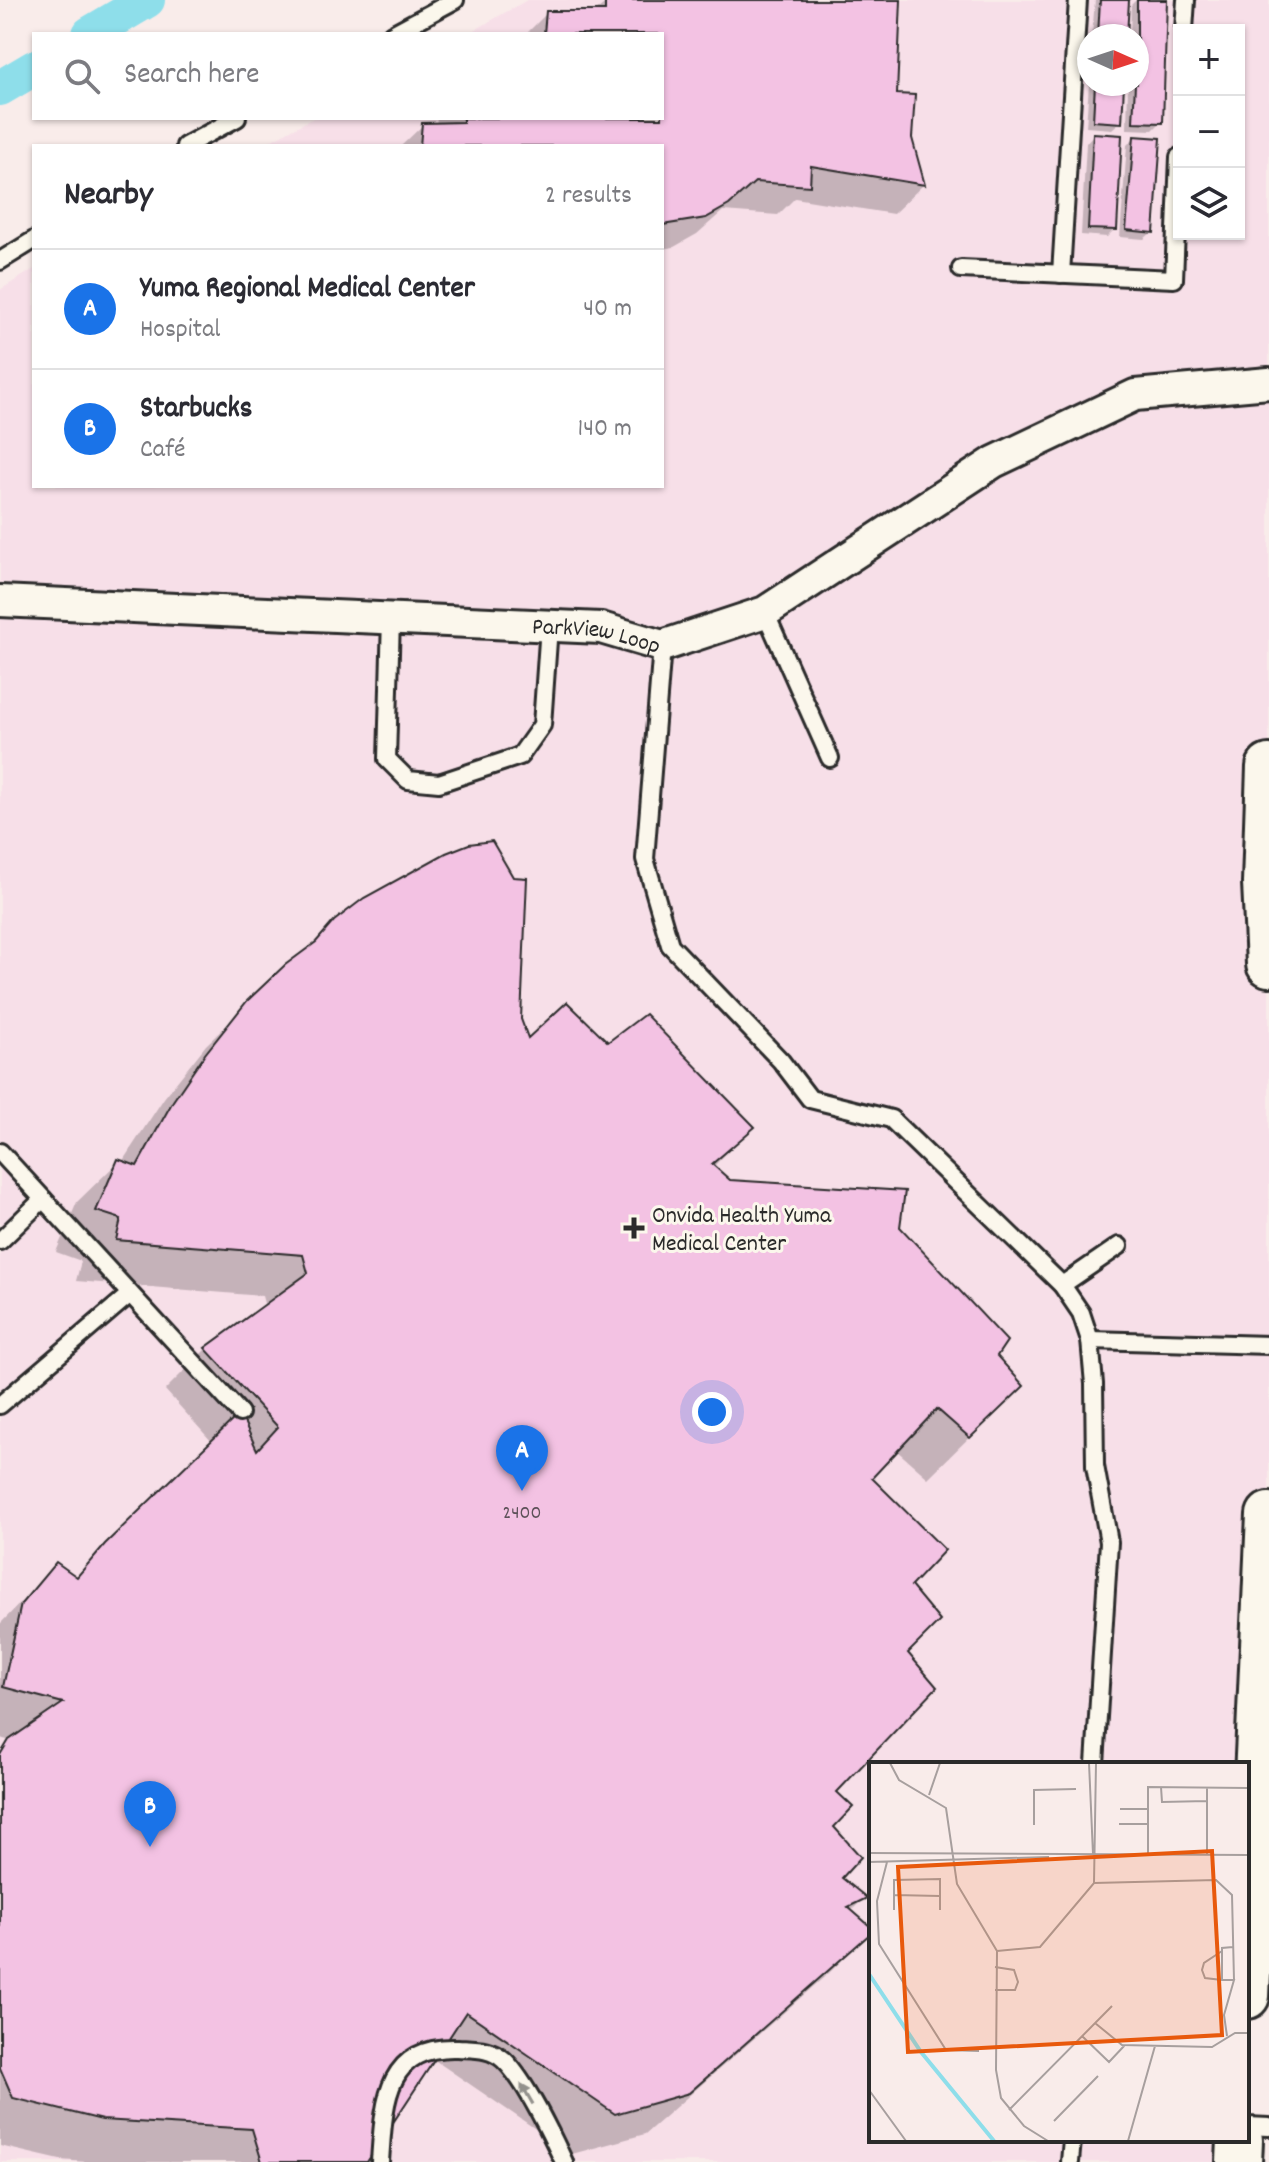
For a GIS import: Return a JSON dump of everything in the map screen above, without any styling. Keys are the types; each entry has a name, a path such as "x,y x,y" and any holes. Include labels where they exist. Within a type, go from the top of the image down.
{"main road":[{"path":"1269,767 1265,883 1269,964"},
{"path":"1249,1963 1264,1718 1269,1515"},
{"path":"1239,2162 1240,2142"}],"street":[{"name":"ParkView Loop","path":"0,601 601,628 662,646 765,612 994,462 1135,395 1269,383"}],"lane":[{"path":"396,32 455,0"},
{"path":"1061,274 1078,0"},
{"path":"1184,24 1186,0"},
{"path":"189,144 233,120"},
{"path":"961,269 1174,279 1179,168"},
{"path":"0,261 32,241"},
{"path":"765,612 830,758"},
{"path":"391,618 387,759 408,780 439,783 520,756 542,725 549,626"},
{"path":"662,646 645,859 670,945 781,1061 810,1099 891,1119 1062,1285 1081,1313 1090,1340 1095,1466 1109,1542 1095,1762"},
{"path":"0,1152 240,1413"},
{"path":"0,1241 43,1199"},
{"path":"1062,1285 1119,1246"},
{"path":"0,1405 130,1294"},
{"path":"1090,1340 1269,1345"},
{"path":"380,2162 383,2113 389,2089 400,2067 423,2052 453,2048 489,2050 505,2061 516,2075 564,2162"},
{"path":"1249,2126 1269,2127"},
{"path":"1070,2162 1072,2142"}],"shaded area":[{"name":"Onvida Health Yuma Medical Center","path":"527,0 1269,0 1269,1492 1249,1937 1249,1762 869,1762 869,2142 1240,2142 1239,2162 0,2162 0,290 32,270 32,488 664,488 664,144 265,144 309,120 664,120 664,32 471,32"}],"building":[{"path":"605,0 901,0 897,94 915,95 912,138 925,185 811,166 810,186 755,182 729,205 706,218 664,225 664,144 420,144 422,123 463,120 664,120 664,32 544,32 546,11 605,11"},
{"path":"1100,0 1129,0 1128,24 1099,24"},
{"path":"1137,0 1167,0 1163,123 1133,122 1134,96 1149,96 1149,24 1137,24"},
{"path":"1094,96 1123,96 1122,123 1093,121"},
{"path":"1093,133 1122,135 1117,230 1088,229"},
{"path":"1134,136 1161,138 1154,233 1126,230"},
{"path":"492,841 513,877 527,878 521,1019 528,1038 567,1002 608,1042 645,1014 755,1127 712,1164 730,1180 905,1191 900,1227 1007,1341 997,1356 1024,1386 970,1438 937,1409 872,1478 945,1550 911,1586 940,1621 908,1653 937,1687 837,1792 853,1807 834,1827 861,1857 842,1878 867,1898 848,1907 869,1925 869,1935 689,2093 615,2114 466,2012 367,2162 262,2162 252,2129 102,2120 13,2098 0,2068 0,1755 9,1740 63,1703 3,1687 21,1604 56,1562 77,1577 105,1544 240,1413 257,1450 278,1427 205,1348 308,1273 303,1255 116,1240 121,1219 96,1211 118,1159 137,1166 173,1101 247,1001 285,965 316,942 334,921 364,898 446,853 469,844"}],"waterway":[{"path":"93,32 147,0"},
{"path":"0,88 32,69"}],"place":[{"name":"Onvida Health Yuma Medical Center","path":"634,1228"},
{"name":"Yuma Regional Medical Center","path":"522,1491"},
{"name":"Starbucks","path":"150,1847"}]}
